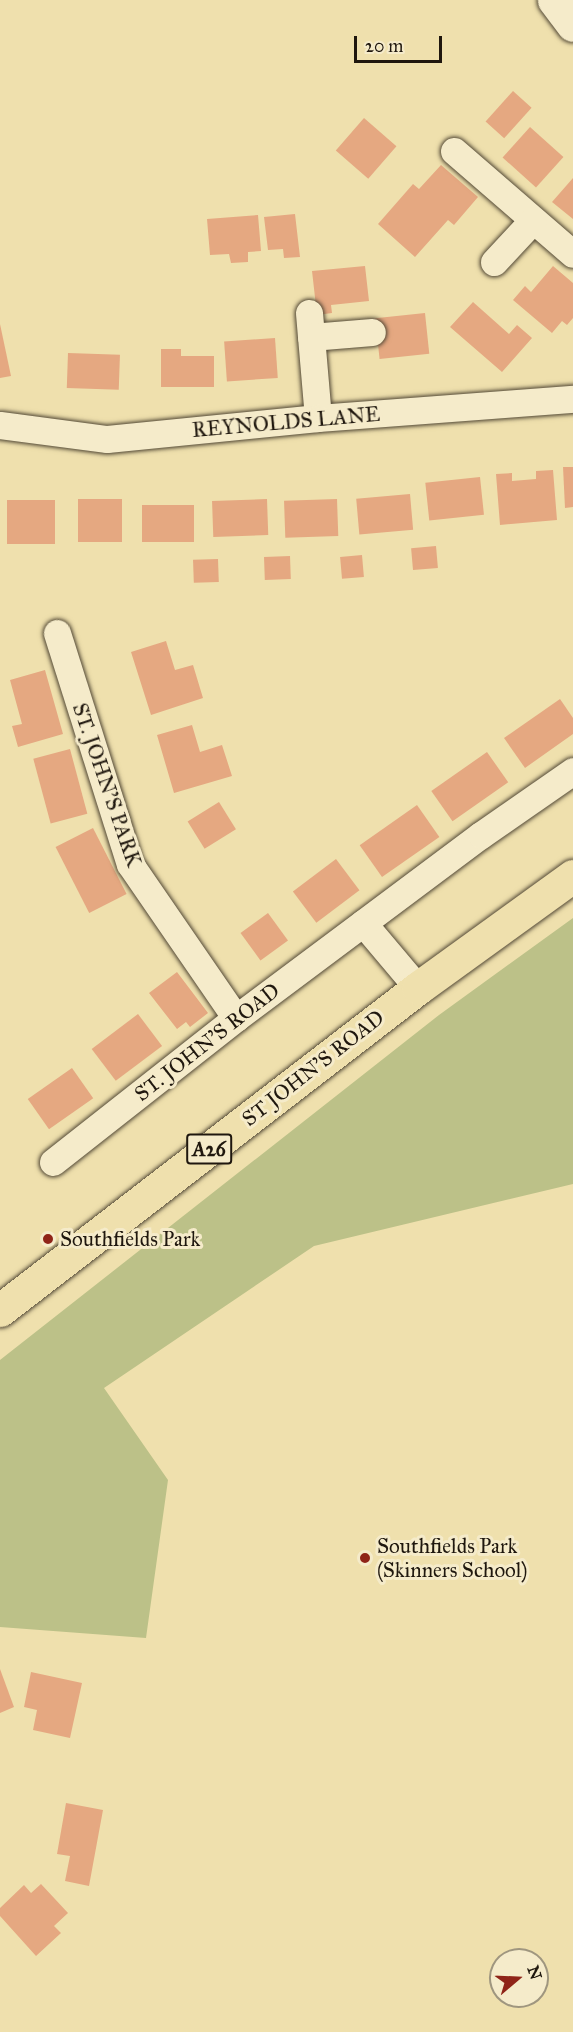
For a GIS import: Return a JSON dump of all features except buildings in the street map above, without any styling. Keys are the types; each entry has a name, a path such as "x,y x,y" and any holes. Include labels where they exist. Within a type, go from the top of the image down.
{"highway":[{"name":"ST JOHN'S ROAD","path":"0,1310 418,988 573,876"}],"street":[{"path":"554,0 573,25"},
{"path":"454,151 573,255"},
{"path":"494,262 533,220"},
{"path":"318,418 310,325 372,332"},
{"name":"REYNOLDS LANE","path":"0,425 107,439 318,418 573,399"},
{"name":"ST. JOHN'S PARK","path":"57,633 130,864 236,1018"},
{"name":"ST. JOHN'S ROAD","path":"53,1162 236,1018 481,835 573,771"},
{"path":"363,923 418,988"}],"green space":[{"path":"573,918 573,1184 314,1246 104,1388 168,1480 146,1638 0,1627 0,1360 439,1015"}],"place":[{"name":"Southfields Park","path":"48,1239"},
{"name":"Southfields Park (Skinners School)","path":"365,1558"}]}
